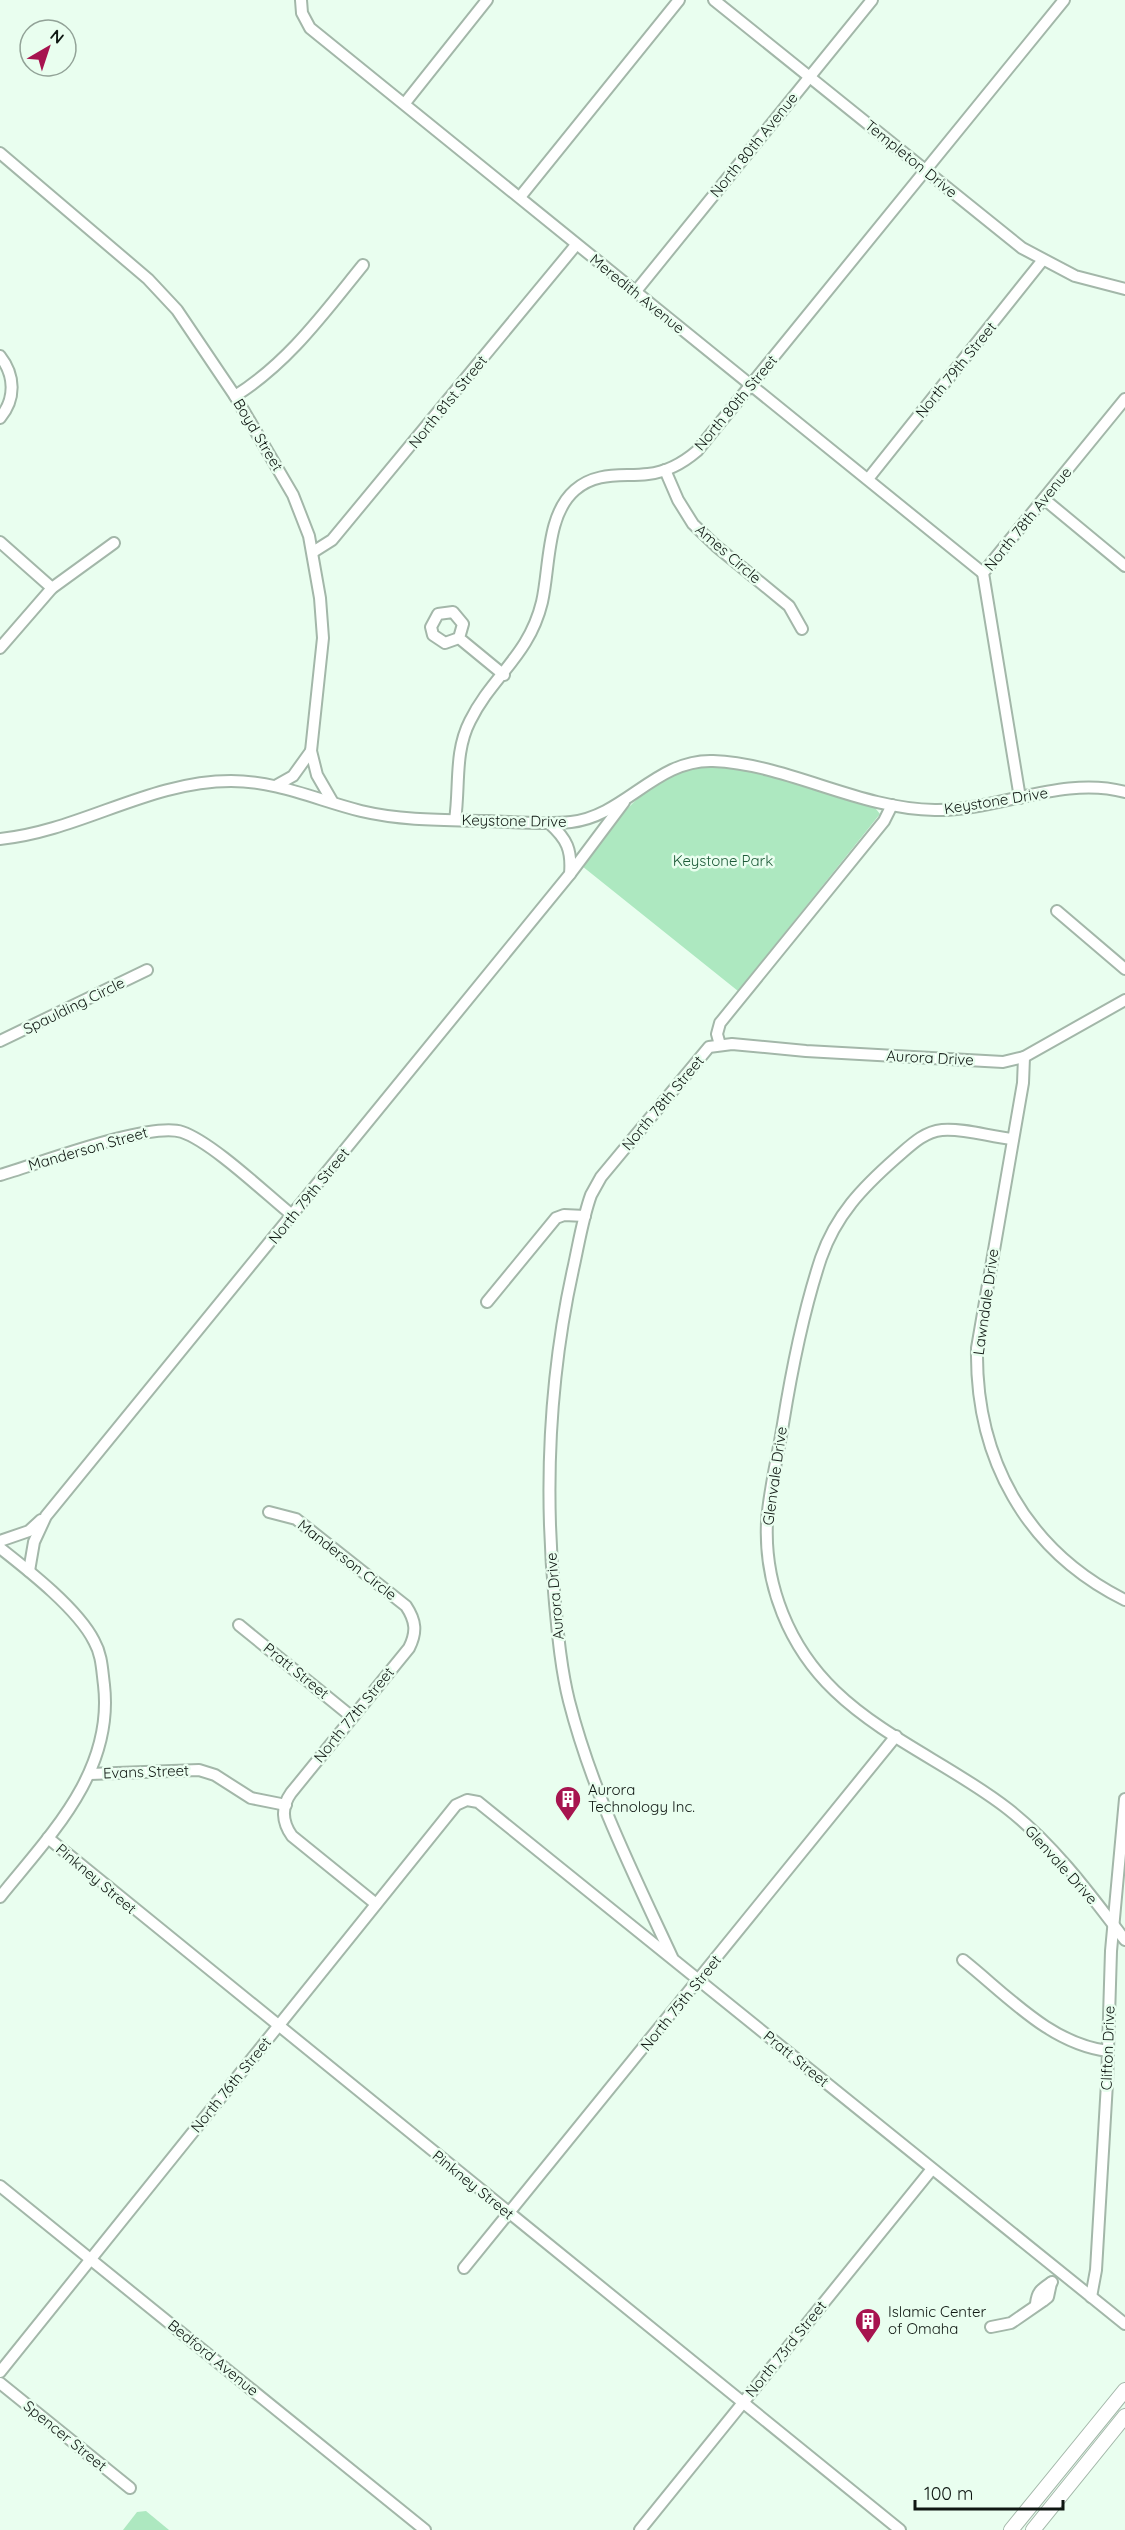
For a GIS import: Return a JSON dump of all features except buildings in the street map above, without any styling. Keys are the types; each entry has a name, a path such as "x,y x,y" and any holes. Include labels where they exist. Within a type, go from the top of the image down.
{"main road":[{"path":"1011,2530 1125,2390"},
{"path":"1033,2530 1125,2416"}],"street":[{"path":"405,104 487,0"},
{"path":"520,197 679,0"},
{"name":"Templeton Drive","path":"714,0 1008,238 1042,261 1075,276 1125,289"},
{"name":"North 80th Avenue","path":"636,291 872,0"},
{"name":"North 80th Street","path":"455,820 459,757 463,737 476,710 523,650 536,622 556,522 567,498 592,479 665,470 682,463 697,451 1064,0"},
{"name":"Meredith Avenue","path":"301,4 310,28 983,573"},
{"name":"Boyd Street","path":"0,153 160,291 196,334 293,495 313,552 320,598 322,638 312,751 317,775 332,801"},
{"name":"North 81st Street","path":"313,552 332,540 576,245"},
{"name":"North 79th Street","path":"868,479 1042,261"},
{"path":"235,396 263,377 287,356 363,265"},
{"path":"0,356 8,369 12,385 3,414"},
{"name":"North 78th Avenue","path":"1020,798 983,573 1125,399"},
{"name":"Ames Circle","path":"665,470 678,500 693,524 789,606 802,629"},
{"path":"1044,499 1125,566"},
{"path":"0,542 52,588"},
{"path":"0,648 52,588 114,543"},
{"path":"459,638 504,675"},
{"path":"277,785 293,776 312,751"},
{"name":"Keystone Drive","path":"0,839 47,830 156,792 189,784 231,781 277,785 358,810 390,816 549,823 590,818 627,799 671,769 690,763 711,761 753,768 913,809 957,809 1082,789 1110,789 1125,792"},
{"name":"North 79th Street","path":"0,1541 29,1531 46,1516 570,874 627,799"},
{"name":"North 78th Street","path":"585,1216 591,1195 601,1177 709,1047 720,1045 717,1034 720,1023 884,821 892,805"},
{"path":"549,823 563,836 569,846 570,874"},
{"path":"1057,911 1125,969"},
{"name":"Spaulding Circle","path":"0,1041 147,970"},
{"name":"Aurora Drive","path":"720,1045 1003,1062 1024,1057 1125,1000"},
{"name":"Lawndale Drive","path":"1024,1057 1023,1083 977,1348 977,1373 983,1424 1002,1477 1035,1529 1056,1552 1082,1574 1125,1600"},
{"name":"Manderson Street","path":"0,1175 147,1131 175,1130 199,1141 292,1215"},
{"name":"Glenvale Drive","path":"1013,1139 952,1130 930,1132 914,1142 862,1188 842,1214 825,1245 792,1365 768,1519 768,1556 776,1594 793,1636 820,1675 848,1702 896,1736 989,1795 1024,1822 1058,1858 1125,1940"},
{"path":"487,1302 556,1218 564,1215 585,1216"},
{"name":"Aurora Drive","path":"585,1216 561,1328 552,1412 550,1524 557,1631 569,1700 594,1779 617,1839 673,1959"},
{"name":"Manderson Circle","path":"270,1512 296,1519 406,1606 415,1623"},
{"name":"North 79th Street","path":"29,1571 34,1542 46,1516"},
{"name":"Evans Street","path":"0,1548 29,1571 86,1628 101,1659 106,1700 96,1761 90,1774 200,1770 215,1775 251,1798 286,1806"},
{"name":"North 77th Street","path":"286,1806 291,1793 409,1648 415,1632 415,1623"},
{"name":"Pratt Street","path":"239,1625 352,1717"},
{"name":"North 75th Street","path":"464,2268 510,2215 896,1736"},
{"path":"0,1897 71,1809 90,1774"},
{"name":"Clifton Drive","path":"1091,2297 1096,2270 1113,1925 1125,1799"},
{"name":"Pratt Street","path":"464,1801 478,1802 1125,2324"},
{"name":"North 76th Street","path":"0,2372 456,1805 464,1801"},
{"path":"286,1806 284,1818 292,1836 376,1904"},
{"name":"Pinkney Street","path":"48,1838 900,2530"},
{"path":"963,1960 1058,2035 1089,2048 1108,2051"},
{"name":"North 73rd Street","path":"640,2530 932,2169"},
{"name":"Bedford Avenue","path":"0,2186 425,2530"},
{"path":"992,2327 1011,2323 1036,2304 1036,2296 1041,2289 1052,2283 1061,2273"},
{"name":"Spencer Street","path":"0,2383 130,2488"}],"green space":[{"name":"Keystone Park","path":"706,766 752,771 872,804 880,814 738,991 582,866 621,816 649,789 684,771"},
{"path":"146,2511 169,2530 123,2530 137,2512"}],"place":[{"name":"Aurora Technology Inc.","path":"568,1822"},
{"name":"Islamic Center of Omaha","path":"868,2344"}]}
